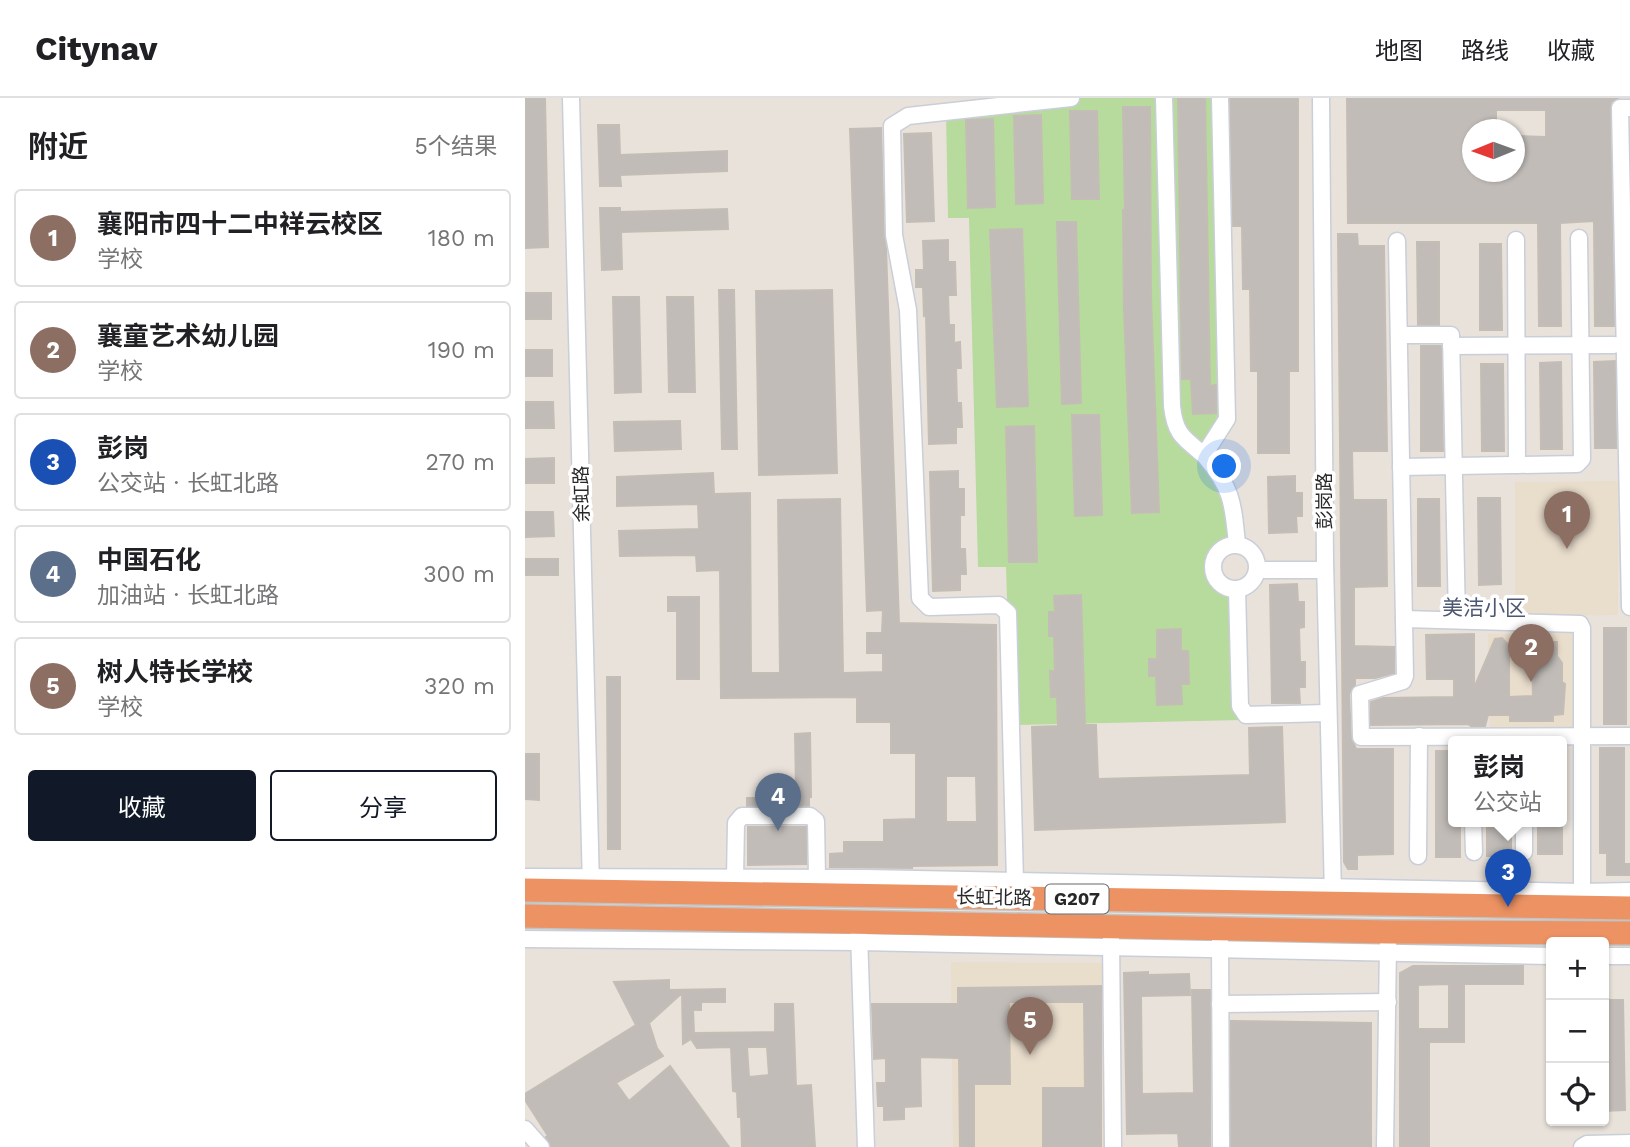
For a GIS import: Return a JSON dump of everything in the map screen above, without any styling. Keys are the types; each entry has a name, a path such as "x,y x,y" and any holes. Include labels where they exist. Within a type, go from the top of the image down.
{"highway":[{"name":"长虹北路","path":"525,890 591,883 1333,895 1630,908"},
{"name":"长虹北路","path":"525,916 859,932 1388,943 1630,933"}],"street":[{"name":"余虹路","path":"572,98 591,883"},
{"path":"1015,881 1008,613 999,605 929,607 920,598 908,310 894,235 892,126 908,117 1071,98"},
{"path":"1164,98 1174,424 1181,437 1204,455 1227,486 1234,505 1237,544"},
{"path":"1204,455 1227,419 1220,98"},
{"name":"彭岗路","path":"1321,98 1325,567 1333,895"},
{"path":"1630,107 1620,107 1630,607"},
{"path":"1401,467 1577,464 1582,459 1580,239"},
{"path":"1516,240 1517,465"},
{"path":"1397,241 1405,676 1403,681 1360,694 1361,737 1448,737"},
{"path":"1399,335 1451,335 1457,620"},
{"path":"1451,346 1614,345"},
{"path":"1237,544 1250,550 1257,566 1250,583 1237,589 1223,585 1214,574 1213,567 1217,553 1237,544"},
{"path":"1257,566 1325,567"},
{"path":"1237,589 1240,706 1245,715 1328,713"},
{"path":"1405,619 1580,624 1582,892"},
{"path":"1419,736 1419,856"},
{"path":"1563,736 1630,736"},
{"path":"735,878 736,823 741,816 810,816 816,821 817,878"},
{"path":"1473,827 1474,852"},
{"path":"1524,827 1524,852"},
{"path":"525,877 591,883 735,878 1015,881 1333,895 1630,891"},
{"path":"525,939 859,932 866,1147"},
{"path":"1111,936 1113,1147"},
{"path":"1220,939 1220,1147"},
{"path":"1385,1147 1388,943 1546,956"},
{"path":"1609,956 1630,956"},
{"path":"1220,1004 1388,1002"},
{"path":"525,1129 541,1147"},
{"path":"1582,1147 1587,1144 1630,1143"}],"shaded area":[{"path":"1618,481 1618,615 1515,616 1515,482"},
{"path":"1572,633 1573,731 1490,732 1488,634"},
{"path":"951,962 1107,963 1107,1147 953,1147"}],"green space":[{"path":"1071,98 1220,98 1227,419 1204,455 1219,472 1237,544 1221,551 1216,557 1214,570 1222,583 1230,588 1242,720 1011,725 1006,567 978,567 969,218 948,218 946,112"}],"building":[{"path":"525,98 545,98 548,247 525,248"},
{"path":"1178,98 1205,98 1210,386 1216,385 1216,413 1193,414 1191,379 1182,379"},
{"path":"1230,98 1298,98 1298,371 1289,371 1289,453 1258,453 1258,371 1251,371 1250,289 1243,289 1242,226 1233,226"},
{"path":"1347,98 1618,98 1611,102 1610,108 1614,326 1595,326 1594,221 1560,223 1561,326 1539,326 1538,223 1348,223"},
{"path":"1123,107 1150,107 1151,297 1159,512 1132,513 1124,309"},
{"path":"1070,111 1097,111 1099,199 1072,199"},
{"path":"1041,115 1043,203 1016,204 1014,116"},
{"path":"993,119 995,207 968,208 966,120"},
{"path":"598,125 619,125 620,155 727,151 727,171 620,175 621,186 600,186"},
{"path":"881,128 899,623 996,625 997,865 830,867 830,854 844,853 844,842 884,842 884,820 916,819 916,753 891,753 891,722 857,722 857,697 721,698 720,570 697,571 696,555 620,556 619,531 699,529 698,504 617,506 617,477 713,473 714,494 750,493 751,673 780,673 778,500 840,499 843,673 883,672 883,653 867,653 867,633 882,633 883,610 867,611 850,129","holes":["946,776 976,776 977,822 946,822"]},
{"path":"931,133 934,221 907,222 904,134"},
{"path":"600,208 620,208 620,212 727,209 728,229 621,232 622,269 602,270"},
{"path":"1057,222 1076,222 1081,403 1062,404"},
{"path":"1022,229 1028,406 997,407 990,230"},
{"path":"1338,234 1357,234 1358,246 1384,246 1387,451 1352,451 1353,500 1386,500 1387,586 1354,587 1354,646 1394,647 1394,673 1375,678 1355,678 1355,685 1349,694 1351,737 1356,749 1393,749 1393,854 1357,855 1357,869 1348,869 1344,862"},
{"path":"948,240 948,262 955,262 956,295 948,295 949,325 954,325 954,343 960,342 961,368 956,368 957,403 961,403 962,427 956,427 956,443 929,444 926,315 924,316 923,287 916,287 916,270 924,270 923,241"},
{"path":"1417,242 1439,242 1439,325 1418,325"},
{"path":"1480,244 1501,244 1502,330 1480,330"},
{"path":"719,290 734,290 737,449 722,449"},
{"path":"832,290 837,473 759,475 756,291"},
{"path":"525,293 551,293 551,319 525,319"},
{"path":"613,297 639,297 641,392 615,393"},
{"path":"667,297 693,297 695,392 669,392"},
{"path":"1421,346 1441,346 1443,451 1421,451"},
{"path":"525,350 552,350 552,376 525,376"},
{"path":"1615,361 1616,448 1595,448 1594,362"},
{"path":"1561,362 1562,449 1541,449 1540,363"},
{"path":"1481,364 1503,364 1504,451 1482,451"},
{"path":"525,402 553,402 554,428 525,428"},
{"path":"1072,415 1099,415 1102,515 1075,516"},
{"path":"680,421 681,449 615,451 614,422"},
{"path":"1034,426 1037,562 1009,562 1006,427"},
{"path":"554,458 554,483 525,483 525,459"},
{"path":"958,471 958,489 964,489 964,515 960,515 960,549 965,549 966,574 960,574 960,590 933,591 930,472"},
{"path":"1295,476 1295,493 1302,493 1302,516 1296,516 1297,532 1269,533 1268,477"},
{"path":"1478,498 1500,498 1501,584 1479,585"},
{"path":"1418,499 1439,499 1440,586 1418,586"},
{"path":"525,512 553,512 554,536 525,537"},
{"path":"525,559 558,559 558,575 525,575"},
{"path":"1297,584 1298,602 1304,602 1304,627 1299,628 1300,662 1305,662 1305,687 1299,687 1300,703 1272,703 1270,585"},
{"path":"1081,595 1085,725 1096,725 1098,779 1250,775 1249,728 1282,727 1285,822 1035,830 1032,727 1058,726 1057,697 1051,697 1050,671 1055,671 1054,636 1049,636 1049,612 1055,612 1054,596"},
{"path":"668,597 699,597 699,679 677,679 677,611 668,611"},
{"path":"1604,628 1626,628 1626,724 1604,724"},
{"path":"1181,629 1181,651 1188,651 1189,684 1181,684 1182,704 1157,705 1156,676 1149,676 1149,659 1157,659 1157,630"},
{"path":"1474,634 1474,688 1495,639 1502,638 1509,646 1509,697 1533,696 1532,656 1541,656 1541,642 1557,642 1557,656 1562,663 1562,682 1565,684 1563,714 1553,715 1553,721 1510,721 1510,715 1488,715 1485,726 1371,725 1371,702 1383,698 1454,697 1454,679 1427,679 1426,635"},
{"path":"607,677 620,677 620,849 608,849"},
{"path":"810,733 809,806 747,806 747,798 761,798 761,789 796,789 795,734"},
{"path":"1600,748 1624,748 1624,864 1630,864 1630,875 1607,875 1607,853 1600,853"},
{"path":"1436,751 1448,751 1448,827 1460,827 1460,857 1436,857"},
{"path":"525,754 539,754 539,800 525,799"},
{"path":"748,827 806,827 806,864 748,865"},
{"path":"1487,827 1511,827 1511,856 1487,856"},
{"path":"1538,827 1562,827 1562,854 1538,854"},
{"path":"1413,966 1523,966 1523,984 1464,984 1464,1042 1429,1042 1429,1147 1400,1147 1400,973","holes":["1449,984 1449,1029 1418,1029 1418,985"]},
{"path":"1148,972 1148,975 1189,974 1190,995 1141,996 1142,1094 1194,1093 1192,990 1210,990 1210,1147 1179,1147 1178,1133 1127,1134 1124,973"},
{"path":"669,980 669,990 725,989 725,1002 701,1002 701,1010 693,1010 694,1033 775,1032 775,1004 793,1004 796,1086 811,1085 815,1147 742,1147 737,1092 733,1091 731,1047 697,1048 691,1039 683,1044 682,993 649,1023 657,1048 663,1056 616,1083 629,1101 670,1066 729,1147 551,1147 546,1137 548,1136 525,1100 525,1094 636,1025 614,982","holes":["747,1047 767,1047 769,1075 749,1077"]},
{"path":"1101,986 1101,1147 1043,1147 1043,1088 1085,1088 1084,1002 1009,1002 1010,1084 974,1084 974,1147 960,1147 959,1058 920,1057 921,1106 904,1107 904,1119 884,1120 884,1106 878,1106 877,1083 886,1083 886,1058 874,1059 872,1004 958,1004 958,988"},
{"path":"1609,1000 1623,1000 1625,1110 1609,1111"},
{"path":"1231,1021 1371,1023 1371,1147 1231,1147"}],"place":[{"name":"襄阳市四十二中祥云校区","path":"1567,549"},
{"name":"襄童艺术幼儿园","path":"1531,682"},
{"name":"中国石化","path":"778,831"},
{"name":"彭岗","path":"1508,907"},
{"name":"树人特长学校","path":"1030,1055"}],"district":[{"name":"美洁小区","path":"1484,608"}]}
